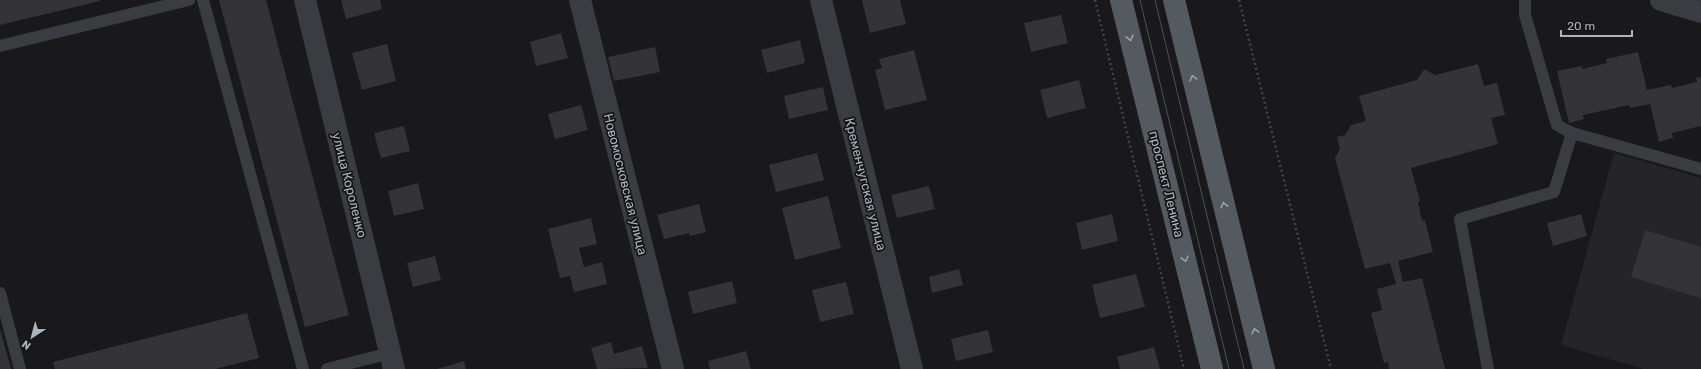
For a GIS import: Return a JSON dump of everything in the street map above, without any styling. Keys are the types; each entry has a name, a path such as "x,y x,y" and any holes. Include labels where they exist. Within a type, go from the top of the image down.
{"main road":[{"name":"проспект Ленина","path":"1121,0 1212,369"},
{"path":"1174,0 1264,369"}],"street":[{"name":"улица Короленко","path":"305,0 392,361"},
{"name":"Новомосковская улица","path":"580,0 673,369"},
{"name":"Кременчугская улица","path":"821,0 912,369"},
{"path":"1661,0 1701,12"}],"lane":[{"path":"0,46 188,0"},
{"path":"203,0 304,369"},
{"path":"1525,0 1525,15 1557,125 1572,133 1701,169"},
{"path":"1488,369 1460,219 1554,192 1572,133"},
{"path":"0,293 20,369"},
{"path":"327,369 392,361"}],"path":[{"path":"1095,0 1184,369"},
{"path":"1238,0 1331,369"}],"shaded area":[{"path":"1614,153 1701,178 1701,369 1644,369 1561,345"}],"building":[{"path":"0,0 100,0 100,1 0,25"},
{"path":"219,0 266,0 349,315 305,327"},
{"path":"341,0 380,0 382,9 346,19"},
{"path":"862,0 900,0 906,24 870,33"},
{"path":"1061,15 1068,43 1031,52 1024,23"},
{"path":"561,33 568,58 536,66 530,42"},
{"path":"800,40 805,63 767,73 761,50"},
{"path":"387,44 396,81 362,90 352,53"},
{"path":"655,47 660,72 614,81 608,57"},
{"path":"914,50 927,100 885,110 875,70 882,68 879,59"},
{"path":"1638,52 1647,90 1671,85 1672,88 1697,82 1696,78 1701,77 1701,126 1672,133 1673,138 1659,142 1650,104 1630,108 1629,105 1583,115 1584,119 1569,123 1557,71 1582,66 1582,69 1607,63 1606,59"},
{"path":"1478,64 1484,86 1497,83 1505,115 1491,118 1498,144 1411,168 1420,201 1418,202 1422,221 1425,220 1433,252 1398,261 1403,282 1422,278 1445,369 1389,369 1388,362 1384,363 1371,313 1382,310 1377,289 1396,284 1390,263 1365,269 1335,158 1340,149 1337,137 1345,135 1351,125 1366,121 1359,96 1417,80 1424,69 1435,75"},
{"path":"1079,80 1086,108 1047,118 1040,90"},
{"path":"823,87 828,110 789,119 784,96"},
{"path":"581,105 588,130 555,139 548,114"},
{"path":"404,126 410,151 381,158 374,133"},
{"path":"817,153 824,180 776,192 769,165"},
{"path":"418,183 424,209 394,216 388,191"},
{"path":"929,186 935,209 897,218 891,195"},
{"path":"828,196 841,248 795,260 782,208"},
{"path":"699,204 706,232 690,236 689,233 664,239 657,215"},
{"path":"1112,214 1118,241 1082,250 1076,223"},
{"path":"1581,214 1587,236 1553,246 1547,223"},
{"path":"591,218 597,244 579,248 584,267 602,262 607,284 574,292 570,276 560,278 548,229"},
{"path":"1645,230 1701,247 1701,298 1631,277"},
{"path":"435,256 441,280 413,287 407,263"},
{"path":"959,269 963,285 932,293 929,277"},
{"path":"1136,274 1145,307 1100,318 1092,285"},
{"path":"732,281 737,303 693,314 688,292"},
{"path":"846,282 854,314 820,322 812,290"},
{"path":"247,313 259,358 215,369 55,369 53,362"},
{"path":"0,329 11,369 0,369"},
{"path":"988,330 993,352 956,361 951,339"},
{"path":"611,342 614,354 642,346 648,368 597,369 591,348"},
{"path":"1154,347 1160,369 1120,369 1117,357"},
{"path":"746,351 751,369 710,369 708,361"},
{"path":"464,361 466,369 437,369"}],"tram line":[{"path":"1140,0 1229,369"},
{"path":"1155,0 1244,369"}]}
